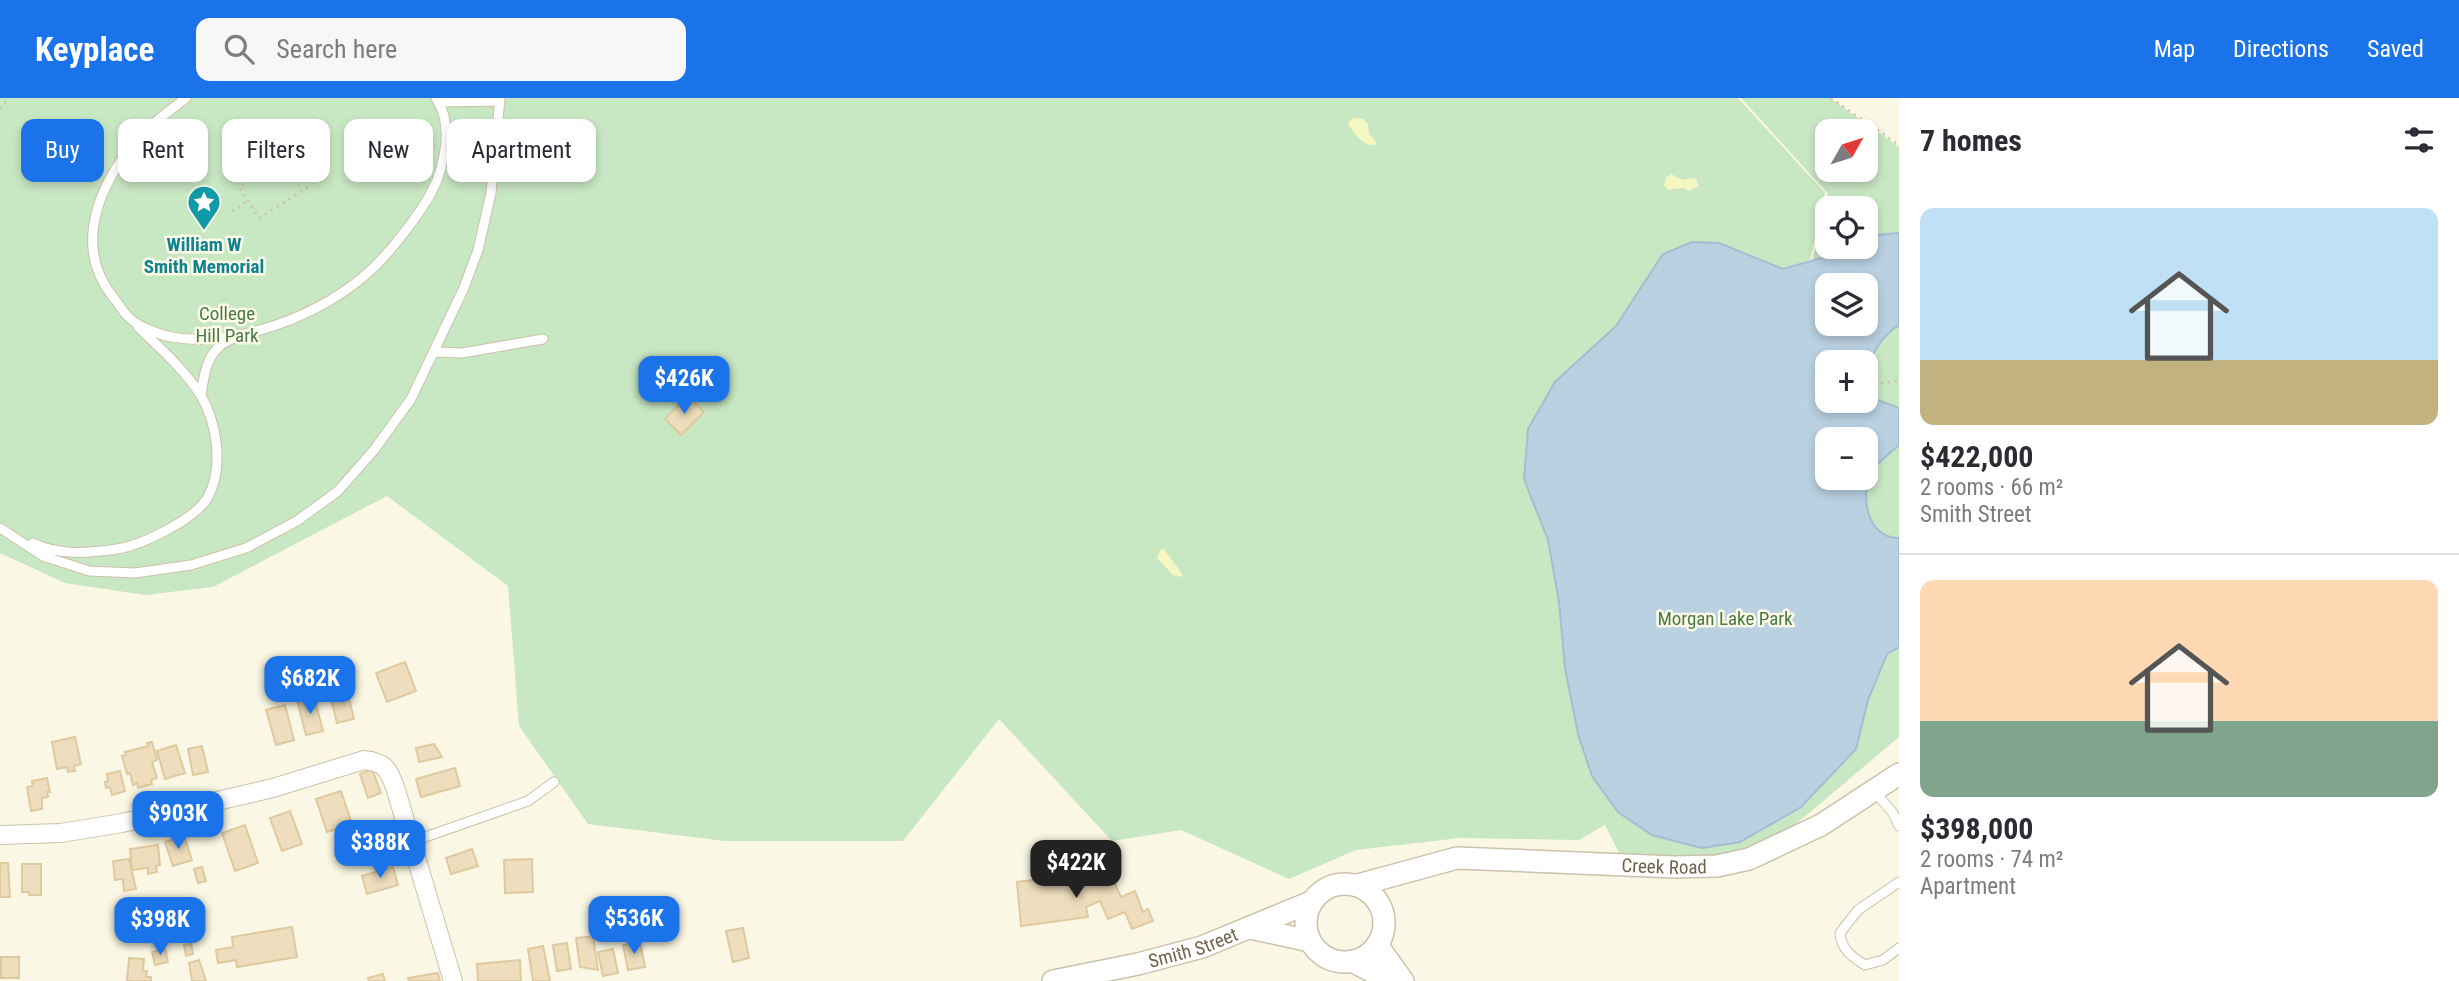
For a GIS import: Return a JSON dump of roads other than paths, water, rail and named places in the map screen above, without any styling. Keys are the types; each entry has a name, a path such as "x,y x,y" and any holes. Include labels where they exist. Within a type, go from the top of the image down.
{"street":[{"path":"0,835 61,833 122,823 273,788 363,760 379,761 389,772 453,981"},
{"name":"Creek Road","path":"1357,886 1457,858 1674,867 1717,866 1749,859 1821,825 1899,774"},
{"path":"1382,909 1407,872"},
{"path":"1340,884 1357,886 1372,895 1382,909 1382,934 1377,945 1362,958 1339,962 1317,951 1310,941 1305,921 1311,902 1324,890 1340,884"},
{"name":"Smith Street","path":"1053,981 1138,964 1202,947 1311,902"},
{"name":"Smith Street","path":"1250,928 1310,941"},
{"path":"1377,945 1403,981"},
{"path":"1352,961 1390,981"}],"lane":[{"path":"0,528 42,548 86,554 135,546 178,524 208,498 218,467 215,432 201,396 175,362 133,321 105,287 94,264 91,231 102,196 119,162 149,128 186,98"},
{"path":"0,528 43,556 89,571 135,573 191,565 246,548 296,521 338,491 374,450 411,399 435,352 478,250 491,193 500,99 437,100 446,131 443,163 430,197 405,232 371,270 336,296 290,320 229,340 213,351 204,372 201,396"},
{"path":"133,321 166,336 204,339 249,334"},
{"path":"435,352 462,353 542,339"},
{"path":"411,842 528,801 554,782"},
{"path":"1874,791 1893,813 1899,826"},
{"path":"1899,882 1858,910 1840,933 1840,939 1849,955 1865,965 1883,960 1899,948"}],"water":[{"name":"Morgan Lake Park","path":"1899,233 1899,325 1887,334 1876,350 1815,350 1815,413 1878,413 1878,400 1899,408 1899,445 1878,464 1878,427 1815,427 1815,490 1867,490 1866,501 1872,522 1879,531 1899,538 1899,647 1887,654 1868,700 1856,749 1801,807 1740,842 1702,848 1652,835 1618,812 1592,776 1578,734 1565,668 1559,602 1548,540 1524,479 1528,429 1555,382 1616,326 1663,254 1692,242 1719,243 1783,269 1818,259 1878,259 1878,235"}],"place":[{"name":"William W Smith Memorial","path":"204,232"}],"park label":[{"name":"College Hill Park","path":"227,324"}]}
